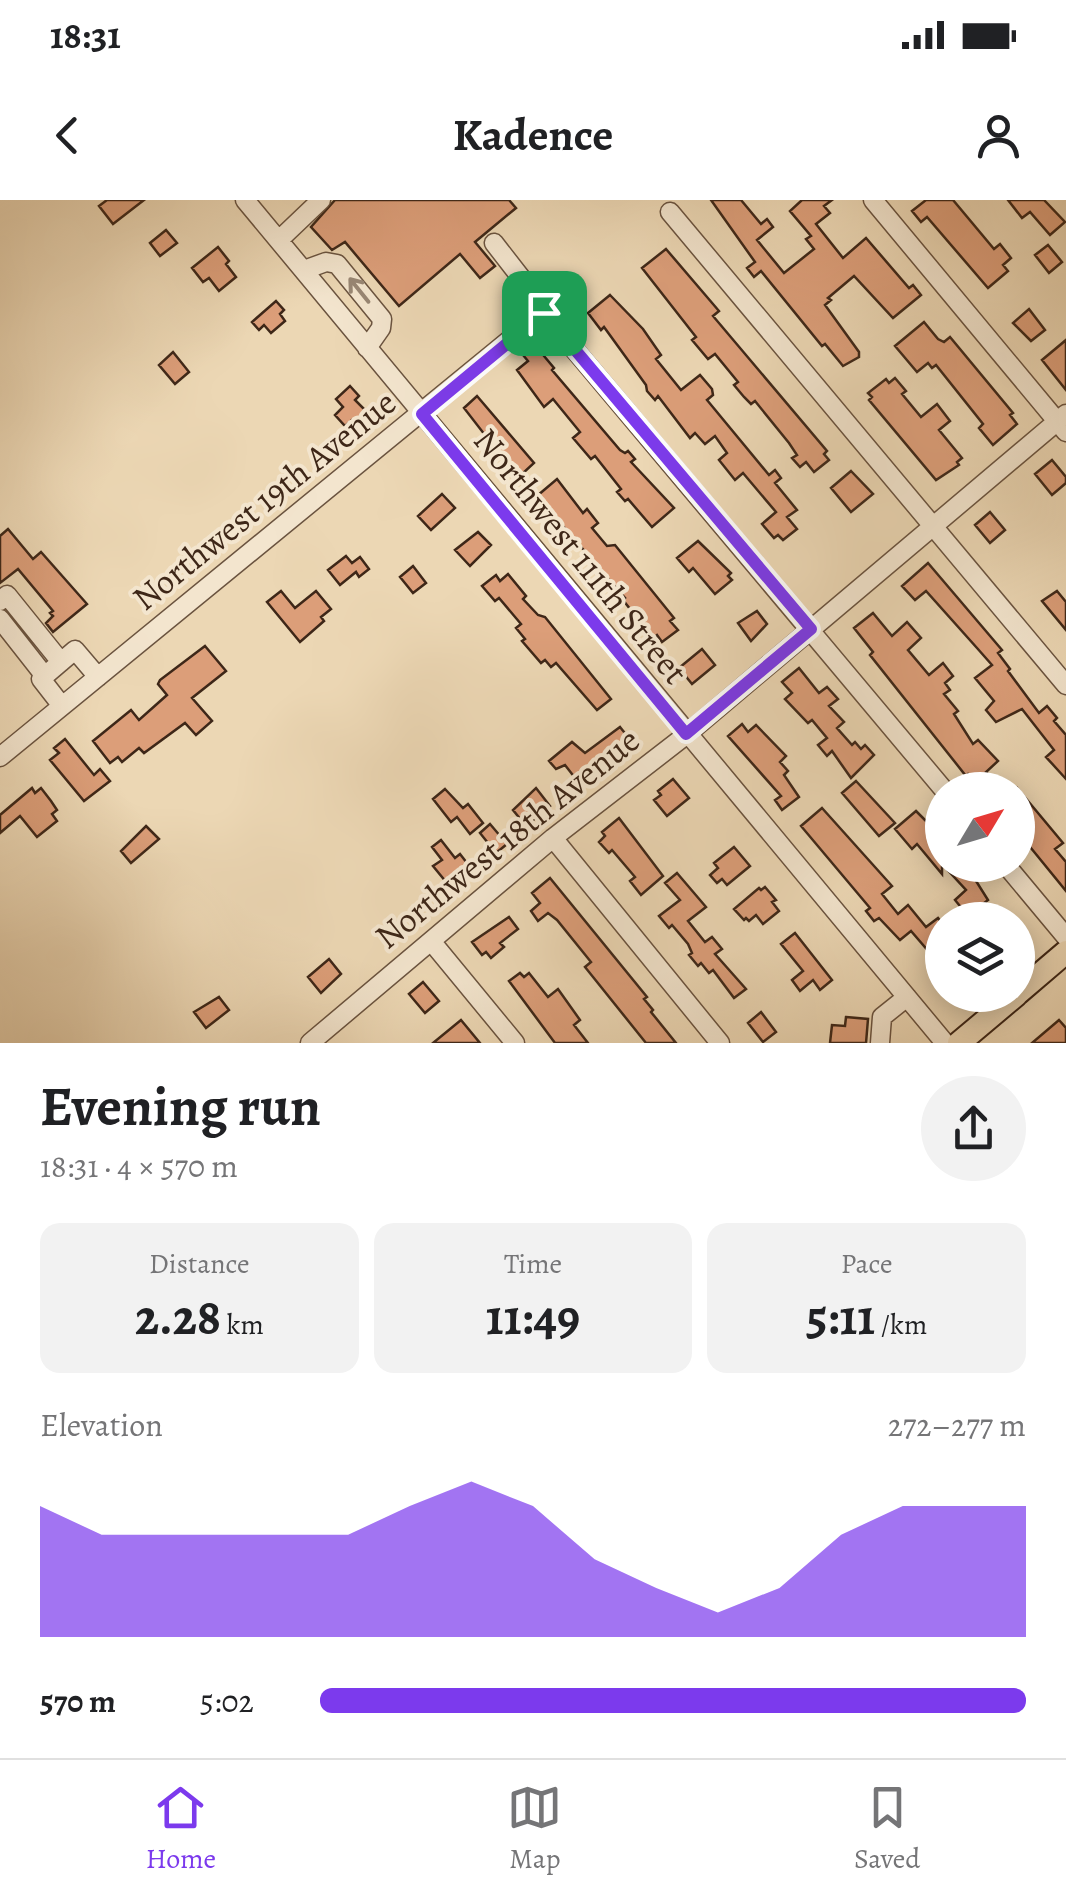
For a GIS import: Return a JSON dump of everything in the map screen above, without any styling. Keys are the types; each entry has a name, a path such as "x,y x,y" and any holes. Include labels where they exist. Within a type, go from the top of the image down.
{"main road":[{"path":"1035,978 1066,952"},
{"path":"959,1043 995,1012"}],"street":[{"name":"Northwest 111th Street","path":"246,200 945,1043"},
{"path":"279,240 320,200"},
{"path":"873,200 1063,422"},
{"path":"670,212 1066,684"},
{"path":"494,243 522,278 532,299 929,772"},
{"path":"304,270 326,262 337,264 346,274 382,319 381,328 368,348"},
{"name":"Northwest 19th Avenue","path":"0,757 568,292"},
{"name":"Northwest 18th Avenue","path":"310,1043 552,838 686,734 934,524 1063,422"},
{"path":"0,601 7,595 60,662"},
{"path":"0,619 44,675"},
{"path":"62,706 41,678 60,662 75,650 98,677"},
{"path":"552,838 720,1043"},
{"path":"1020,882 1066,937"},
{"path":"431,941 514,1043"},
{"path":"880,1043 882,1017 907,997"}],"building":[{"path":"107,200 144,200 113,224 99,206"},
{"path":"335,200 509,200 516,208 475,242 495,266 480,278 460,254 399,306 345,242 332,250 311,227"},
{"path":"711,200 741,200 761,224 767,219 773,227 757,240 784,273 814,249 806,239 811,236 790,211 802,200 832,200 824,206 830,213 816,224 843,258 866,238 909,288 913,285 921,295 893,318 854,276 828,298 831,300 825,305 859,352 859,357 843,366 761,271 754,277 747,268 755,262"},
{"path":"926,200 953,200 994,249 1000,244 1011,258 1003,265 1008,271 988,288 927,217 921,222 912,211"},
{"path":"1008,200 1044,200 1065,222 1050,235 1030,212 1022,218"},
{"path":"166,230 177,243 160,256 150,243"},
{"path":"1048,245 1062,262 1049,273 1035,255"},
{"path":"218,247 236,277 219,291 209,278 203,282 192,268"},
{"path":"666,249 719,311 713,316 827,451 824,454 829,460 814,472 806,462 800,467 792,458 797,455 789,443 755,401 751,404 734,385 738,382 715,354 708,359 692,340 696,337 642,268"},
{"path":"610,295 643,329 661,355 656,359 681,390 700,375 712,389 713,395 707,400 769,475 775,470 781,478 775,483 797,510 787,517 797,529 783,540 778,535 774,538 762,524 776,512 743,473 735,480 719,460 727,453 715,436 705,444 695,433 690,438 658,396 655,400 647,391 604,327 601,330 588,313"},
{"path":"276,301 284,310 280,314 285,321 271,333 264,325 259,330 252,322"},
{"path":"1029,309 1045,330 1031,341 1013,323"},
{"path":"924,322 938,339 944,342 950,337 1013,413 1010,415 1017,424 993,445 979,428 983,424 936,365 932,368 928,363 917,372 895,346"},
{"path":"1066,340 1066,390 1042,360"},
{"path":"533,347 674,508 652,527 617,492 621,489 595,456 591,459 573,438 580,432 553,399 544,407 517,370 528,361 523,355"},
{"path":"173,352 189,372 175,384 159,365"},
{"path":"895,378 906,391 902,394 921,417 937,404 950,421 939,430 962,458 957,462 959,465 936,480 869,400 872,397 868,393 886,379 889,383"},
{"path":"350,386 359,396 355,400 368,413 358,423 352,420 345,426 335,415 343,407 336,399"},
{"path":"477,396 534,463 521,475 464,408"},
{"path":"1052,460 1066,477 1066,483 1052,495 1035,474"},
{"path":"851,471 873,494 851,512 831,488"},
{"path":"557,479 583,513 587,509 598,523 592,528 607,546 615,545 674,618 670,621 678,630 662,642 657,635 653,638 625,598 537,496"},
{"path":"442,494 455,508 431,530 418,516"},
{"path":"990,512 1005,530 990,543 975,525"},
{"path":"8,529 33,559 41,552 87,604 53,632 46,623 53,611 18,569 0,583 0,536"},
{"path":"478,532 491,545 470,566 455,550"},
{"path":"698,541 731,573 728,576 732,580 715,594 693,568 689,572 677,558"},
{"path":"346,556 352,563 360,557 369,569 359,577 356,572 340,585 328,570"},
{"path":"928,563 1002,650 998,653 1008,671 1039,713 1047,706 1057,718 1054,721 1066,735 1066,779 1046,757 1054,750 1022,709 996,722 986,710 994,701 975,678 992,665 926,591 915,600 902,586"},
{"path":"413,566 426,583 413,593 400,577"},
{"path":"508,574 526,596 523,599 545,617 611,699 597,710 556,663 551,667 545,660 541,663 522,641 525,639 516,628 521,624 499,598 495,601 482,586 496,575 500,581"},
{"path":"281,591 295,608 316,591 331,609 321,617 324,621 300,642 267,602"},
{"path":"1057,591 1066,602 1066,630 1042,601"},
{"path":"757,611 767,624 751,641 738,623"},
{"path":"873,613 892,636 907,622 921,638 908,650 929,675 943,663 953,676 945,683 950,690 944,694 958,711 954,714 973,744 978,740 998,761 986,772 963,772 870,655 873,652 854,628"},
{"path":"205,646 226,671 192,698 212,721 196,735 185,723 144,753 139,748 122,762 118,757 110,763 93,741 131,710 139,720 167,695 158,684 160,680"},
{"path":"702,649 715,665 692,684 679,668"},
{"path":"799,668 819,693 827,687 838,699 829,706 844,722 837,728 852,745 855,742 861,749 865,745 874,755 851,778 832,751 827,756 818,745 827,738 812,720 808,723 785,699 792,693 782,682"},
{"path":"742,724 748,732 756,725 786,756 780,762 788,771 784,775 799,797 782,810 775,800 781,796 728,736"},
{"path":"620,727 632,742 611,759 605,753 587,768 591,773 579,783 565,765 556,769 549,761 572,742 585,753"},
{"path":"65,739 94,775 100,769 110,781 84,801 50,760 59,753 54,748"},
{"path":"673,779 689,798 667,816 654,800 661,795 658,791"},
{"path":"856,781 895,823 879,836 842,793"},
{"path":"32,788 35,793 41,788 51,801 57,810 52,814 57,821 37,837 20,816 0,833 0,815"},
{"path":"536,788 550,806 526,826 513,810"},
{"path":"445,789 463,808 468,804 483,823 470,834 457,817 451,822 433,799"},
{"path":"822,808 892,886 882,894 898,914 908,905 925,926 925,947 911,931 900,940 879,918 874,921 866,911 870,908 801,826"},
{"path":"1035,809 1063,843 1055,849 1066,862 1066,891 1035,853"},
{"path":"916,811 925,820 925,854 917,844 912,849 895,829"},
{"path":"619,818 663,876 641,895 630,881 635,877 612,850 609,853 599,842 605,836 602,832"},
{"path":"490,824 507,844 496,853 480,833"},
{"path":"146,826 159,839 131,863 121,851"},
{"path":"441,840 455,858 460,854 467,863 464,867 469,873 451,888 433,866 442,860 432,847"},
{"path":"734,847 750,866 727,885 722,879 717,883 710,875 718,868 714,863"},
{"path":"677,873 706,907 688,921 705,942 712,937 722,949 715,954 746,989 734,998 713,970 709,973 701,963 698,966 689,955 692,953 688,944 659,916 680,900 665,883"},
{"path":"550,878 647,997 644,999 651,1012 676,1043 646,1043 585,967 591,962 557,920 548,913 538,921 531,911 540,903 532,893"},
{"path":"959,882 977,882 988,900 957,902 966,890"},
{"path":"765,887 779,911 763,924 756,915 744,920 734,909"},
{"path":"509,917 518,929 500,943 504,947 491,958 486,952 482,955 472,942"},
{"path":"795,933 832,980 820,990 813,980 800,991 792,980 803,971 781,944"},
{"path":"329,959 341,974 321,993 308,977"},
{"path":"520,973 524,977 529,973 548,997 558,989 580,1020 574,1025 588,1043 555,1043 509,981"},
{"path":"423,982 439,1001 425,1013 409,994"},
{"path":"219,997 229,1010 206,1028 194,1012"},
{"path":"761,1012 776,1032 763,1042 748,1023"},
{"path":"846,1017 868,1019 866,1043 830,1043 832,1025 845,1026"},
{"path":"461,1020 480,1043 433,1043"},
{"path":"1059,1020 1066,1028 1066,1043 1032,1043"}],"route":[{"path":"544,313 811,629 686,734 422,414 544,313"}]}
